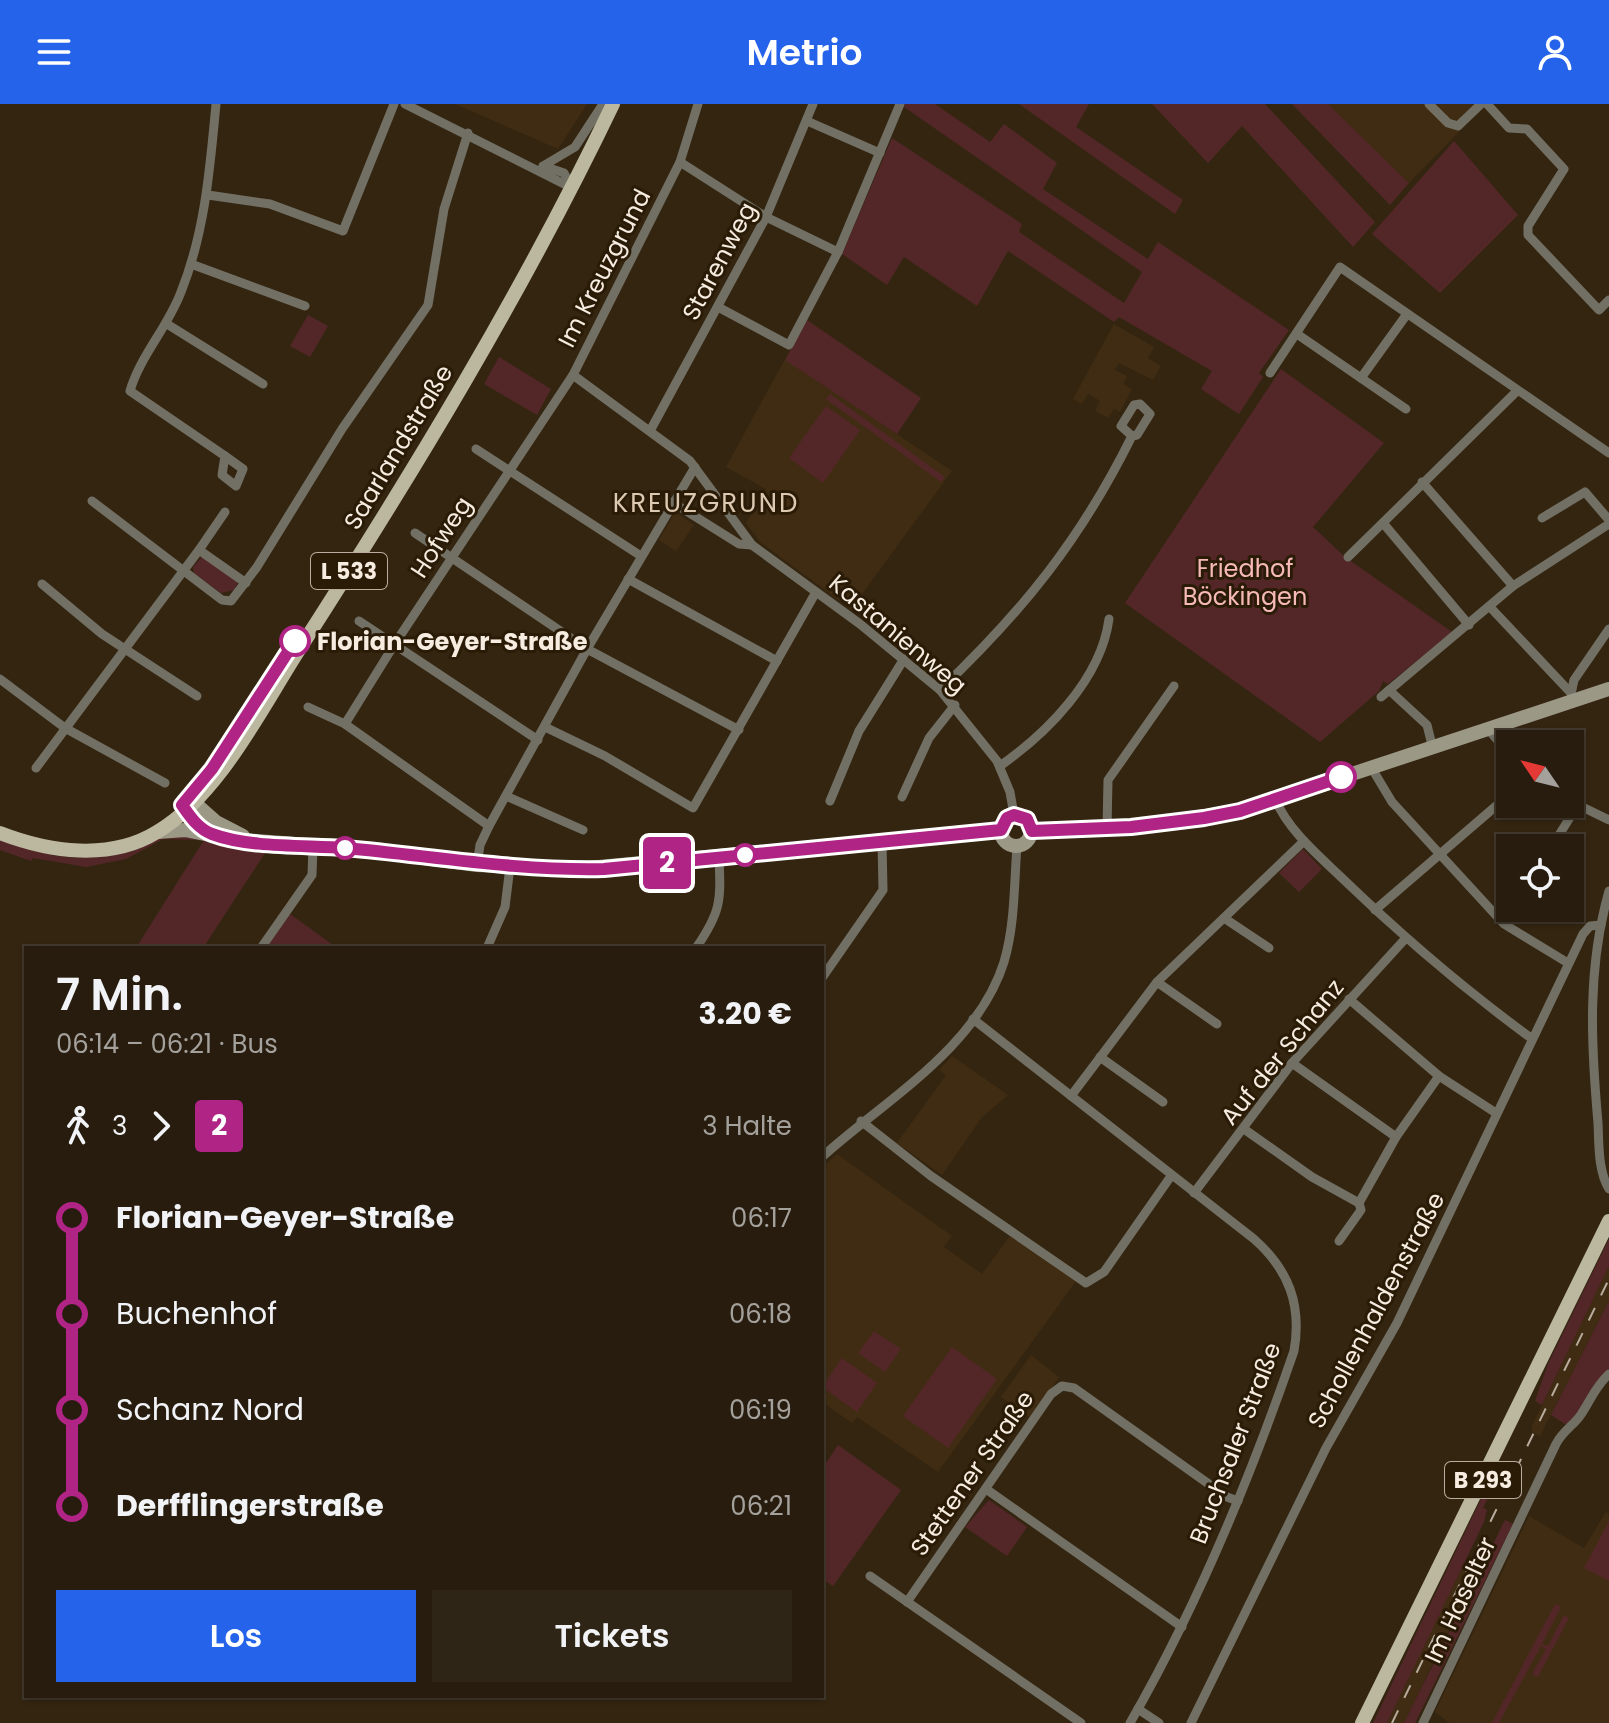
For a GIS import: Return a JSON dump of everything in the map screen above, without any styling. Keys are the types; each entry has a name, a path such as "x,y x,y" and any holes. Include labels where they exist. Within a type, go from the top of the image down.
{"main road":[{"name":"Saarlandstraße","path":"109,847 129,846 158,832 188,804 251,724 381,519 493,331 604,104"},
{"name":"Saarlandstraße","path":"568,183 613,104"},
{"path":"1032,831 1107,828 1204,818 1433,749 1572,697 1609,689"},
{"name":"Saarlandstraße","path":"109,847 148,831 188,804"},
{"path":"188,804 209,833"},
{"path":"188,804 228,830 258,841"},
{"path":"1014,815 1027,819 1032,831 1024,844 1017,846 1002,838 1001,830 1007,818 1014,815"},
{"path":"158,832 170,829 209,833 477,865 604,869 1001,830"},
{"name":"L 533","path":"0,833 58,850 109,847"},
{"name":"B 293","path":"1362,1723 1609,1221"}],"street":[{"path":"216,104 208,195 191,264 167,324 130,391 225,456"},
{"path":"208,195 270,204 343,231 394,104"},
{"path":"405,104 568,183"},
{"path":"543,166 575,147 604,104"},
{"name":"Im Kreuzgrund","path":"695,467 573,375 680,162 698,104"},
{"name":"Starenweg","path":"650,431 766,217 813,104"},
{"path":"718,307 789,345 838,252 900,104"},
{"path":"1429,104 1448,123 1458,126 1484,104 1509,128 1527,129 1564,169 1528,226 1528,235 1599,310 1609,300"},
{"path":"807,121 880,153"},
{"path":"92,501 227,602 246,583 342,429 428,305 444,209 468,133"},
{"path":"680,162 766,217 838,252"},
{"path":"531,165 543,166 568,183"},
{"path":"191,264 305,306"},
{"path":"1270,373 1340,267 1609,453"},
{"path":"1361,378 1407,314"},
{"path":"167,324 263,384"},
{"path":"1297,334 1406,409"},
{"name":"Hofweg","path":"345,724 573,375"},
{"path":"1348,557 1517,391"},
{"path":"940,690 1007,625 1058,562 1110,481 1132,436"},
{"path":"476,449 641,556"},
{"path":"477,865 480,845 489,826 587,649 695,467"},
{"name":"Kastanienweg","path":"695,467 752,545 904,659 955,705 1000,766 1014,815"},
{"path":"1422,482 1513,586"},
{"path":"1433,749 1427,725 1385,693 1513,586 1609,522 1585,492 1542,518"},
{"name":"Kastanienweg","path":"672,502 739,544 752,545"},
{"path":"36,768 127,649 225,512"},
{"path":"1383,523 1469,625"},
{"path":"415,533 587,649 739,730"},
{"path":"199,550 246,583"},
{"path":"628,579 777,661"},
{"path":"42,584 73,611 197,696"},
{"path":"545,727 605,756 693,808 816,592"},
{"path":"1490,607 1572,697 1586,659 1609,629"},
{"path":"1000,766 1039,735 1070,700 1105,643 1109,619"},
{"path":"359,621 538,740"},
{"path":"830,801 859,731 904,659"},
{"path":"0,679 65,728 165,783"},
{"path":"1107,828 1108,780 1174,686"},
{"path":"902,797 929,738 955,705"},
{"path":"308,707 345,724 489,826"},
{"path":"1489,730 1496,738"},
{"path":"1371,767 1392,802 1504,924 1568,963"},
{"path":"506,796 583,830"},
{"path":"1275,799 1283,817 1304,841 1405,939 1531,1038"},
{"path":"1375,910 1496,806"},
{"path":"1584,808 1609,820"},
{"path":"1071,1096 1157,982 1304,841"},
{"path":"824,975 883,890 882,842"},
{"path":"262,946 312,875 313,846"},
{"path":"824,1155 861,1121 909,1085 973,1019 995,982 1006,951 1017,846"},
{"path":"697,946 716,919 721,903 719,858"},
{"path":"488,946 505,907 510,867"},
{"path":"1609,891 1601,925 1590,1019 1603,1180 1609,1189"},
{"path":"1224,918 1269,948"},
{"name":"Schollenhaldenstraße","path":"1191,1723 1326,1448 1397,1323 1568,963 1583,934 1590,926 1601,925"},
{"name":"Auf der Schanz","path":"1194,1193 1292,1063 1405,939"},
{"path":"1157,982 1217,1024"},
{"path":"1349,999 1439,1076 1496,1113"},
{"name":"Bruchsaler Straße","path":"973,1019 1272,1256 1289,1282 1298,1325 1294,1351 1238,1501 1182,1627 1130,1723"},
{"path":"1100,1057 1163,1102"},
{"path":"1292,1063 1396,1137"},
{"path":"1359,1203 1396,1137 1439,1076"},
{"path":"861,1121 960,1196 1086,1283 1104,1272 1171,1176"},
{"path":"1244,1129 1312,1177 1359,1203 1361,1210 1339,1241"},
{"name":"Im Haselter","path":"1425,1722 1556,1444 1565,1427 1580,1418 1600,1383 1609,1374"},
{"name":"Stettener Straße","path":"907,1602 1051,1394 1068,1385 1238,1501"},
{"path":"986,1489 1182,1627"},
{"path":"870,1576 1081,1723"},
{"path":"1138,1709 1159,1723"}],"shaded area":[{"path":"455,104 587,104 558,149"},
{"path":"1328,104 1486,104 1409,183"},
{"path":"1114,324 1154,347 1148,358 1161,366 1153,380 1119,363 1115,370 1127,376 1123,384 1132,389 1120,412 1114,409 1108,418 1095,411 1100,401 1088,394 1082,404 1073,399"},
{"path":"785,359 952,471 851,609 760,542 746,523 766,489 726,467"},
{"path":"675,512 694,525 676,551 659,540"},
{"path":"952,1056 1008,1095 982,1117 942,1175 897,1143 946,1075 939,1070"},
{"path":"837,1154 952,1236 944,1247 982,1274 1010,1236 1076,1281 938,1472 857,1417 852,1423 824,1403 824,1166"},
{"path":"1609,1266 1609,1301 1540,1436 1532,1432 1532,1426"},
{"path":"1031,1355 1059,1377 1031,1418 1001,1397"},
{"path":"1606,1512 1609,1514 1609,1723 1449,1723 1435,1712 1529,1516 1584,1548"},
{"path":"1462,1566 1476,1573 1415,1701 1404,1723 1387,1723"}],"green space":[{"path":"905,104 935,104 990,142 1004,124 1057,163 1043,189 1148,259 1158,242 1289,330 1259,373 1263,377 1239,414 1201,389 1212,371 1119,317 1114,322 1008,251 977,306 904,257 887,285 842,254 892,138 1022,224 1019,232 1124,303 1142,272 904,107"},
{"path":"1019,104 1089,104 1076,127 1183,200 1175,214"},
{"path":"1152,104 1265,104 1375,222 1353,247 1242,126 1208,163"},
{"path":"1292,104 1328,104 1409,183 1390,205"},
{"path":"1454,141 1518,215 1440,293 1372,234"},
{"path":"308,315 328,326 310,357 290,346"},
{"path":"807,320 921,398 897,434 785,360"},
{"path":"499,357 551,389 537,415 484,384"},
{"name":"Friedhof Böckingen","path":"1281,369 1384,443 1313,527 1345,557 1452,632 1388,684 1383,681 1379,691 1320,742 1125,603"},
{"path":"830,394 945,477 941,482 826,399"},
{"path":"826,406 860,430 823,483 789,458"},
{"path":"202,557 238,582 234,590 221,593 194,573 193,567"},
{"path":"169,834 203,840 163,839 126,859 86,867 33,858 31,861 0,850 0,840 47,854 86,858 124,851"},
{"path":"204,840 267,850 204,946 137,946"},
{"path":"1303,849 1322,869 1299,892 1279,873"},
{"path":"290,914 334,946 267,946"},
{"path":"1609,1239 1609,1266 1542,1405 1535,1401 1548,1364"},
{"path":"1609,1301 1609,1374 1568,1426 1551,1415"},
{"path":"874,1331 901,1349 885,1372 858,1353"},
{"path":"952,1347 997,1379 948,1448 903,1416"},
{"path":"842,1358 877,1383 857,1412 824,1388"},
{"path":"838,1445 901,1490 833,1586 824,1580 824,1466"},
{"path":"1498,1464 1503,1466 1483,1508 1487,1510 1484,1522 1387,1723 1373,1723"},
{"path":"989,1500 1027,1527 1007,1556 965,1527"},
{"path":"1505,1520 1513,1524 1415,1723 1404,1723"},
{"path":"1609,1521 1609,1581 1584,1568"},
{"path":"1555,1604 1561,1607 1542,1644 1548,1646 1564,1615 1569,1618 1538,1677 1532,1674 1546,1649 1541,1646 1499,1723 1492,1723"}],"railway":[{"path":"1392,1723 1609,1279"}],"bus line":[{"name":"2","path":"295,641 212,769 182,805 195,822 209,833 229,839 348,848 477,865 541,870 604,869 1001,830 1002,823 1014,815 1027,819 1032,831 1165,823 1240,811 1341,777"}],"place":[{"name":"Florian-Geyer-Straße","path":"295,641"}],"district":[{"name":"KREUZGRUND","path":"706,503"}]}
